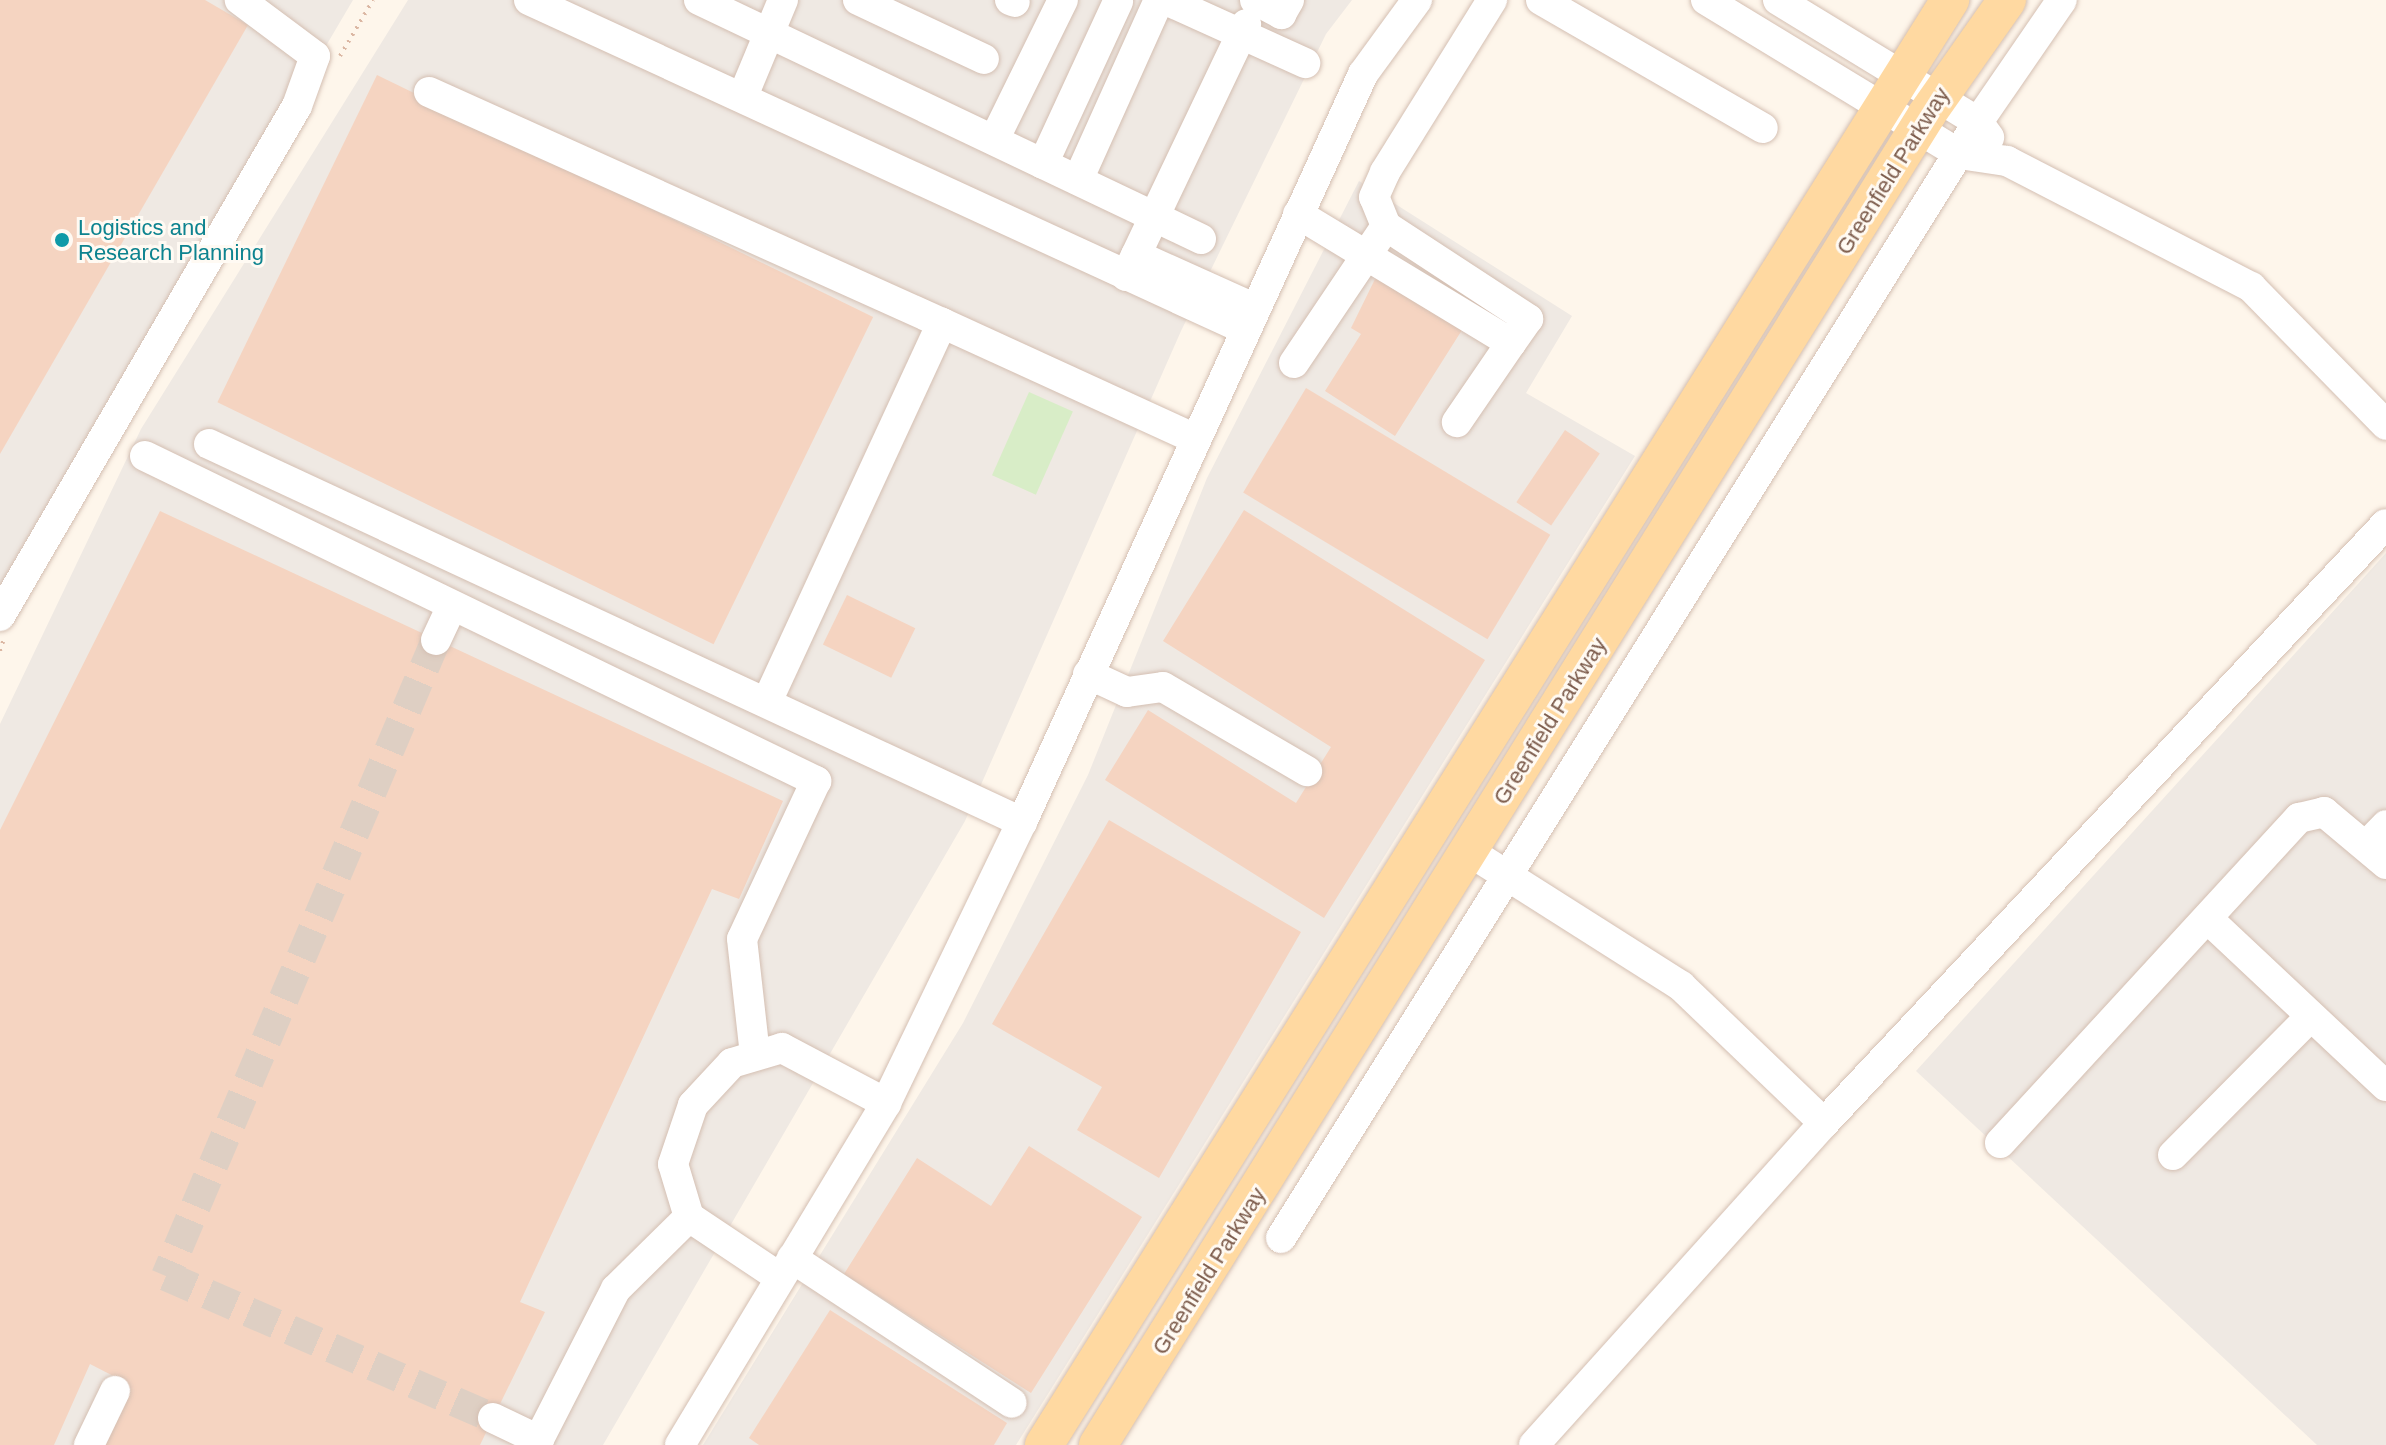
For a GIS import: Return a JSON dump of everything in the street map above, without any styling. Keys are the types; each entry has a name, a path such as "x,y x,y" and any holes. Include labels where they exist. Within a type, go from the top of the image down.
{"main road":[{"name":"Greenfield Parkway","path":"1044,1445 1886,91 1950,0"},
{"name":"Greenfield Parkway","path":"1098,1445 1927,116 2007,0"}],"street":[{"path":"0,616 297,106 315,56 240,0"},
{"path":"529,0 1249,319"},
{"path":"699,0 1201,239"},
{"path":"743,96 783,0"},
{"path":"858,0 984,59"},
{"path":"994,140 1063,0"},
{"path":"1078,180 1159,0"},
{"path":"1166,0 1247,20 1305,63"},
{"path":"1247,20 1281,14 1289,0"},
{"path":"680,1445 886,1103 1022,822 1363,74 1417,0"},
{"path":"1457,422 1528,319 1386,226 1374,197 1385,172 1492,0"},
{"path":"1541,0 1763,128"},
{"path":"1706,0 1886,91 1927,116 1959,154 2007,161 2251,287 2386,425"},
{"path":"1778,0 1886,91"},
{"path":"1281,1238 1978,122 2062,0"},
{"path":"1043,164 1118,2"},
{"path":"1131,266 1247,20"},
{"path":"429,92 1195,439"},
{"path":"1927,116 1978,122 2007,161"},
{"path":"1298,214 1511,343"},
{"path":"1294,363 1365,252 1386,226"},
{"path":"767,702 942,323"},
{"path":"209,444 1022,822"},
{"path":"145,456 816,781 742,939 755,1054"},
{"path":"1534,1445 1824,1123 2386,524"},
{"path":"436,640 452,605"},
{"path":"1088,674 1127,692 1163,687 1307,771"},
{"path":"2000,1143 2309,812 2324,812 2379,845"},
{"path":"1470,852 1681,986 1824,1123"},
{"path":"2208,919 2386,1086"},
{"path":"2173,1155 2310,1017"},
{"path":"886,1103 782,1048 755,1054 711,1082 680,1132 673,1164 689,1217 786,1268 1012,1403"},
{"path":"493,1418 538,1443 616,1289 689,1217"},
{"path":"89,1445 115,1391"}],"shaded area":[{"path":"0,0 353,0 0,599"},
{"path":"408,0 1352,0 1326,34 1181,331 965,821 603,1445 0,1445 0,724 141,429"},
{"path":"1359,181 1572,316 1526,393 1635,456 1016,1445 703,1445 963,1023 1088,775 1207,478"},
{"path":"2386,553 2386,1445 2317,1445 1916,1071"}],"green space":[{"path":"1029,392 1073,412 1036,495 992,475"}],"building":[{"name":"Logistics and Research Planning","path":"0,0 205,0 248,25 0,454"},
{"path":"377,75 873,317 714,644 217,402"},
{"path":"1377,275 1462,330 1395,436 1325,391 1361,334 1351,328"},
{"path":"1306,388 1550,535 1487,639 1243,493"},
{"path":"1565,430 1600,453 1551,526 1516,502"},
{"path":"1244,510 1485,660 1324,918 1105,780 1148,710 1296,803 1331,747 1163,641"},
{"path":"160,511 783,801 739,899 712,889 520,1302 545,1312 480,1445 98,1445 125,1382 90,1364 54,1445 0,1445 0,830"},
{"path":"847,595 915,628 891,678 823,644"},
{"path":"1109,820 1301,932 1159,1178 1077,1130 1102,1087 992,1024"},
{"path":"1029,1146 1142,1217 1031,1393 844,1274 917,1158 991,1206"},
{"path":"830,1310 1007,1423 994,1445 759,1445 749,1438"}],"tunnel":[{"path":"436,640 166,1276 493,1418"}],"place":[{"name":"Logistics and Research Planning","path":"62,240"}]}
